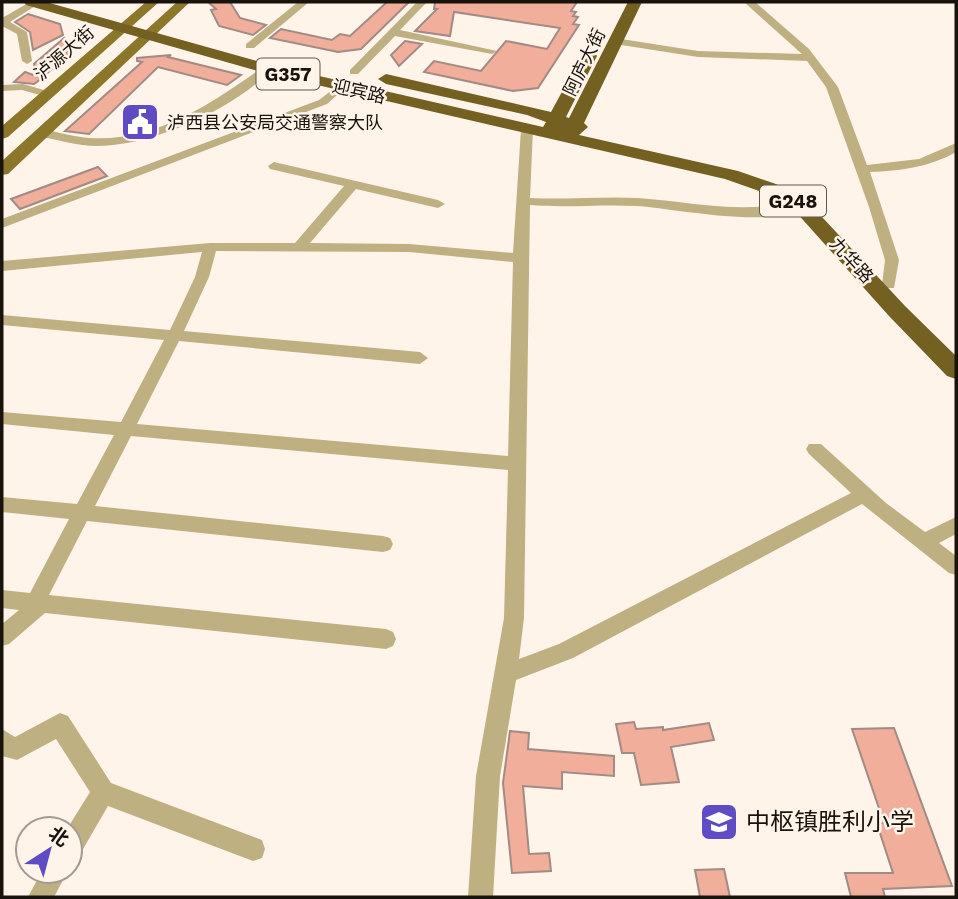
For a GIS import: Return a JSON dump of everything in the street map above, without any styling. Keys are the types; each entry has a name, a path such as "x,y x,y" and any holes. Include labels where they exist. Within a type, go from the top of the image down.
{"highway":[{"name":"迎宾路","path":"33,2 146,36 340,87 527,129 562,129"},
{"name":"G357","path":"89,2 274,52"},
{"path":"562,129 617,2"},
{"name":"阿庐大街","path":"562,129 635,2"},
{"name":"迎宾路","path":"348,70 562,129"},
{"name":"九华路","path":"562,129 731,175 769,188 798,205 821,225 897,311 956,370"},
{"name":"九华路","path":"562,129 735,169 789,189 813,204 833,223 956,353"}],"main road":[{"name":"泸源大街","path":"2,134 153,2"},
{"name":"泸源大街","path":"2,170 184,2"}],"street":[{"path":"27,61 22,32 2,22 33,2"},
{"path":"250,47 304,2"},
{"path":"348,70 422,2"},
{"path":"749,2 811,58 838,99 892,260 889,285"},
{"path":"392,32 492,51"},
{"path":"615,41 698,54 811,58"},
{"path":"42,132 92,142 142,137 200,113 267,69"},
{"path":"2,88 23,87 47,94"},
{"path":"2,224 323,102 340,87"},
{"path":"480,897 488,776 514,618 520,258 527,129"},
{"path":"863,169 918,164 938,158 956,147"},
{"path":"274,166 438,204"},
{"path":"299,247 352,185"},
{"path":"523,201 553,204 638,202 719,211 782,211 798,205"},
{"path":"2,266 209,247 409,248 520,258"},
{"path":"2,638 39,603 174,336 202,277 209,247"},
{"path":"2,320 420,358"},
{"path":"2,418 516,464"},
{"path":"815,449 864,494 956,567"},
{"path":"506,674 566,651 864,494"},
{"path":"2,503 383,544"},
{"path":"925,541 956,525"},
{"path":"2,599 386,639"},
{"path":"2,740 9,748 17,749 60,724 103,792 253,849"},
{"path":"84,824 103,792"}],"building":[{"path":"208,2 230,2 240,18 266,25 253,35 219,26 211,10 216,9"},
{"path":"387,2 409,2 361,49 338,52 270,38 281,29 332,40 340,34 350,36"},
{"path":"435,2 577,2 571,11 576,12 573,16 578,17 573,24 579,25 538,88 513,91 424,72 434,61 481,71 506,41 547,49 560,28 454,12 450,36 415,31 437,9 434,9"},
{"path":"28,14 60,24 63,35 33,50 30,32 15,22"},
{"path":"64,38 68,55 34,84 14,82 25,72 36,76 34,64"},
{"path":"405,41 422,44 399,66 391,55"},
{"path":"171,55 168,57 241,75 227,85 158,67 89,134 65,131 142,62 137,61 137,58"},
{"path":"98,167 107,176 20,209 11,199"},
{"path":"634,722 636,729 663,727 663,730 709,723 714,740 671,747 679,782 641,785 634,753 622,753 616,724"},
{"path":"894,728 952,886 883,889 885,897 851,897 845,873 893,873 877,824 884,823 852,729"},
{"path":"510,731 529,733 528,749 614,756 614,776 562,772 562,789 523,786 529,854 549,853 551,871 512,873 503,783"},
{"path":"724,869 730,897 700,897 695,870"}],"place":[{"name":"泸西县公安局交通警察大队","path":"140,122"},
{"name":"中枢镇胜利小学","path":"719,822"}]}
